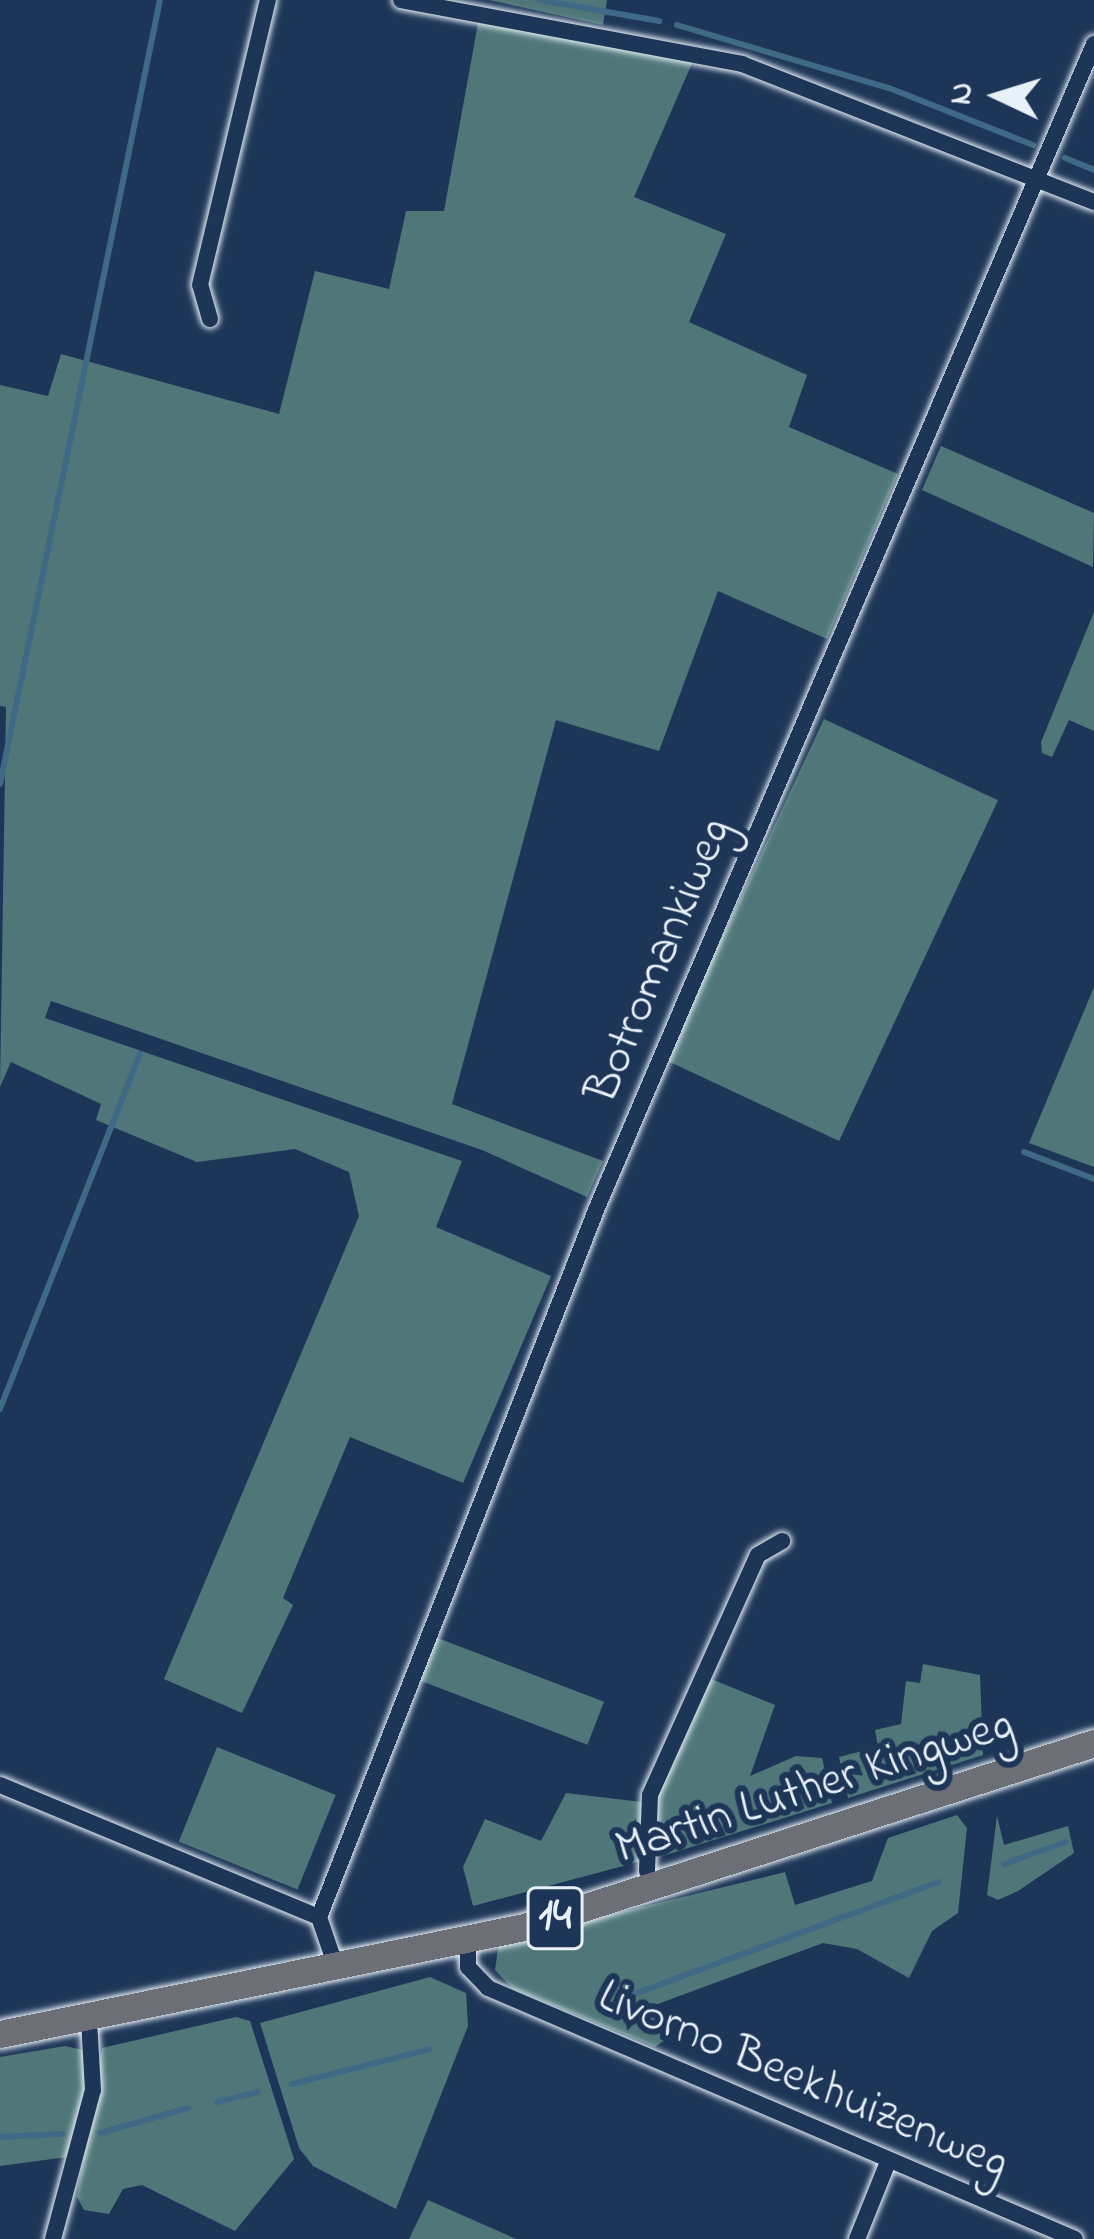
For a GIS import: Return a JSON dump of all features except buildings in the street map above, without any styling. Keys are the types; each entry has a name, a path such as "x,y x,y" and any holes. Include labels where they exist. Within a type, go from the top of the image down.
{"main road":[{"name":"Martin Luther Kingweg","path":"0,2034 89,2021 468,1940 713,1872 1094,1744"}],"street":[{"path":"210,319 200,285 268,0"},
{"path":"400,0 742,64 1094,202"},
{"name":"Botromankiweg","path":"319,1918 596,1210 1094,44"},
{"path":"647,1871 650,1795 758,1556 782,1541"},
{"path":"0,1785 319,1918 337,1970"},
{"name":"Livorno Beekhuizenweg","path":"468,1940 468,1967 488,1988 1075,2239"},
{"path":"53,2239 93,2090 89,2021"},
{"path":"857,2239 888,2162"}],"green space":[{"path":"489,0 607,0 603,25"},
{"path":"478,23 693,61 634,197 726,234 689,322 807,375 789,427 898,474 827,639 718,591 659,751 556,720 452,1104 603,1161 587,1197 482,1150 51,1001 45,1018 462,1161 436,1227 551,1276 463,1483 350,1437 283,1598 293,1605 242,1713 164,1679 359,1216 349,1172 295,1149 197,1162 96,1120 101,1104 11,1062 0,1087 6,707 0,706 0,385 48,396 61,354 279,414 315,271 389,289 406,211 444,211"},
{"path":"941,446 1094,513 1093,567 922,490"},
{"path":"1094,612 1094,731 1069,720 1052,757 1042,753 1041,742"},
{"path":"824,719 998,800 839,1141 665,1060"},
{"path":"1094,987 1094,1167 1029,1143"},
{"path":"435,1637 604,1702 587,1745 419,1680"},
{"path":"923,1664 980,1675 983,1755 848,1798 839,1757 878,1747 875,1730 901,1724 906,1681 920,1683"},
{"path":"711,1679 775,1705 750,1776 796,1756 822,1758 832,1803 653,1859 651,1798"},
{"path":"217,1747 336,1795 297,1890 179,1842"},
{"path":"566,1793 642,1802 638,1862 473,1906 463,1867 485,1819 541,1841"},
{"path":"957,1815 967,1828 958,1913 932,1931 909,1978 857,1949 823,1943 655,2005 672,2035 655,2047 512,1988 495,1970 499,1942 785,1872 795,1905 872,1881 888,1838"},
{"path":"997,1816 1004,1845 1068,1826 1074,1853 1018,1891 998,1900 987,1895"},
{"path":"430,1977 466,1993 468,2026 396,2209 313,2166 299,2148 260,2023"},
{"path":"236,2017 250,2021 294,2159 235,2231 142,2185 123,2189 109,2214 84,2210 77,2197 102,2048"},
{"path":"65,2046 83,2050 88,2061 75,2156 0,2166 0,2057"},
{"path":"428,2200 516,2239 409,2239"}],"waterway":[{"path":"0,784 160,0"},
{"path":"539,0 659,21"},
{"path":"677,25 889,88 1033,145"},
{"path":"1065,158 1094,170"},
{"path":"0,1409 140,1054"},
{"path":"1024,1152 1094,1179"},
{"path":"1004,1864 1065,1842"},
{"path":"626,1997 939,1882"},
{"path":"292,2084 430,2049"},
{"path":"217,2102 258,2092"},
{"path":"100,2133 188,2108"},
{"path":"0,2137 63,2134"}]}
